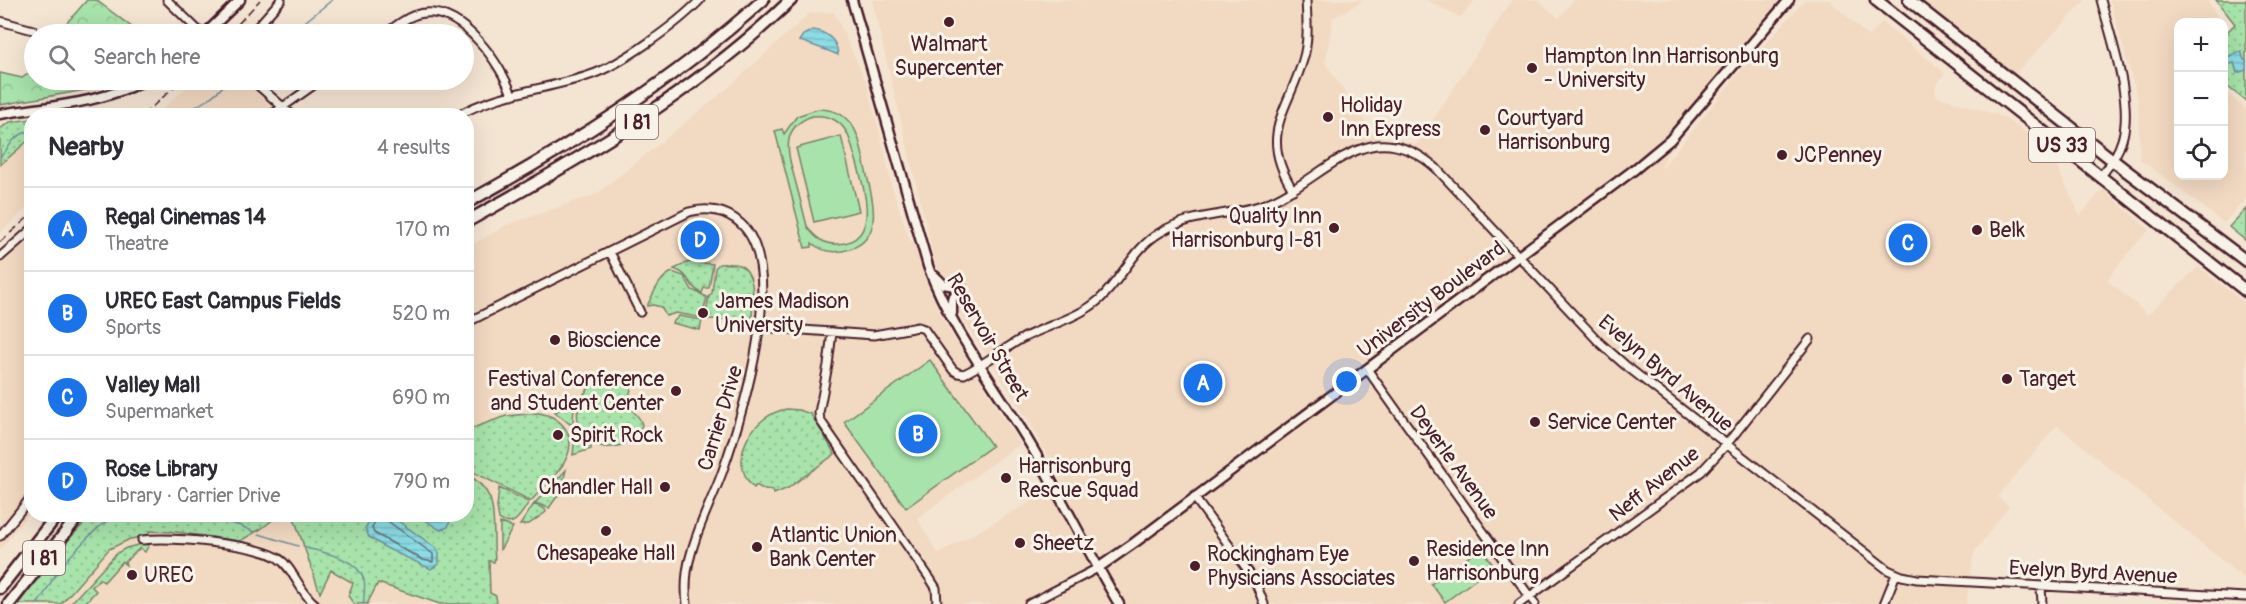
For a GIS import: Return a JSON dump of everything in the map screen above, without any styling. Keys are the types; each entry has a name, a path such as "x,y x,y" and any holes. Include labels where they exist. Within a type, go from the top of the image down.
{"highway":[{"name":"I 81","path":"474,199 535,165 637,101 711,45 763,0"},
{"name":"I 81","path":"474,218 559,170 646,116 732,53 791,0"},
{"name":"US 33","path":"1876,0 2246,291"},
{"name":"US 33","path":"1909,0 2036,102 2246,261"},
{"path":"1928,40 1941,42 1958,40"},
{"path":"1941,51 1954,49 1961,51 1999,80 2036,102"},
{"name":"I 81","path":"0,588 52,522"},
{"name":"I 81","path":"9,604 74,522"}],"main road":[{"path":"215,24 240,0"},
{"name":"Reservoir Street","path":"852,0 929,268 940,295 955,324 1032,446 1119,604"},
{"name":"University Boulevard","path":"1098,568 1635,169 1670,140 1789,0"},
{"path":"38,108 94,99 123,90"},
{"path":"0,114 24,110"},
{"path":"929,268 943,284 961,287 950,304 955,324"}],"street":[{"path":"167,0 193,24"},
{"path":"260,24 281,0"},
{"path":"474,108 489,101 598,72 659,33 700,0"},
{"path":"1293,190 1279,163 1276,139 1280,116 1305,52 1306,0"},
{"path":"2101,0 2126,107 2123,139 2113,161 2101,176"},
{"path":"399,24 418,14 432,12 446,16 459,24"},
{"path":"0,21 24,28"},
{"path":"474,37 498,67 512,95"},
{"path":"264,90 283,106"},
{"path":"280,108 306,90"},
{"name":"Evelyn Byrd Avenue","path":"832,332 874,335 918,327 924,329 956,373 967,373 1022,338 1095,303 1107,292 1140,248 1164,230 1190,220 1262,205 1293,190 1335,160 1354,151 1382,146 1403,149 1424,158 1436,168 1608,350 1878,564 1896,574 1917,579 2246,597"},
{"name":"Carrier Drive","path":"474,319 689,212 709,210 727,214 745,227 756,248 761,279 760,327 756,356 732,444 690,555 686,580 687,604"},
{"path":"0,257 24,236"},
{"path":"610,252 640,312"},
{"path":"760,327 832,332 819,413 820,420 931,580 938,601"},
{"name":"Neff Avenue","path":"1519,604 1696,477 1726,445 1810,339"},
{"name":"Deyerle Avenue","path":"1367,369 1535,604"},
{"path":"1194,497 1255,580 1264,604"},
{"path":"0,536 24,506"},
{"path":"142,540 208,542 261,550 278,558 288,567 306,597 315,604"},
{"name":"University Boulevard","path":"1029,604 1098,568"},
{"path":"1884,604 1896,574"},
{"path":"2041,586 2042,604"}],"shaded area":[{"path":"872,0 1364,0 1333,18 1325,63 1375,136 1417,144 1512,0 1537,0 1559,18 1574,0 1782,0 1682,118 1661,169 1743,68 1805,0 1829,0 1869,37 1882,22 1945,73 1935,87 1936,96 2000,116 2047,146 2080,216 2103,189 2149,230 2107,280 2148,315 2198,267 2246,304 2246,580 2057,425 1997,497 2009,506 1974,552 1966,604 1122,604 1032,426 951,301 935,262"},
{"path":"1426,0 1475,0 1460,17"},
{"path":"1913,0 2086,0 2013,76"},
{"path":"2110,0 2207,0 2218,18 2174,18 2174,180 2228,180 2228,95 2246,109 2246,198 2224,223 2140,159 2138,99"},
{"name":"James Madison University","path":"834,12 866,82 890,181 931,295 949,330 1020,444 917,518 938,554 1054,489 1094,567 1021,604 39,604 106,522 474,522 474,244 507,225 597,194 727,89 810,13"},
{"path":"184,90 253,90 274,108 163,108"},
{"path":"24,120 24,211 0,233 0,123"},
{"path":"24,231 24,520 0,550 0,252"},
{"path":"1096,571 1113,604 1038,604"}],"green space":[{"path":"87,0 96,0 128,24 66,24"},
{"path":"2216,0 2246,0 2246,101 2228,87 2228,31 2235,24"},
{"path":"0,73 24,77 24,90 85,90 0,105"},
{"path":"818,109 832,111 848,120 857,133 871,192 873,218 866,239 856,246 834,252 812,243 812,247 805,248 775,131 782,129 784,134 797,116","holes":["812,116 836,120 844,128 850,140 866,201 866,217 862,230 853,240 838,244 820,240 807,226 789,151 788,143 794,127"]},
{"path":"24,120 24,144 0,165 0,129 10,122"},
{"path":"841,136 859,211 814,222 796,148"},
{"path":"2246,209 2246,241 2229,227"},
{"path":"689,262 713,264 709,288 704,288 702,293 694,288 684,274 674,269"},
{"path":"719,264 739,265 749,274 753,289 752,320 705,319 709,296 712,293 715,268"},
{"path":"672,272 684,276 692,290 707,297 702,318 676,313 666,316 661,307 647,306 660,282"},
{"path":"679,316 702,320 700,330 672,323"},
{"path":"930,360 992,446 906,508 844,422"},
{"path":"613,380 629,385 631,388 630,408 642,425 630,441 618,446 602,447 590,441 581,431 578,418 579,405 585,393 596,384"},
{"path":"570,404 574,406 573,422 570,424 555,412"},
{"path":"787,409 811,414 835,454 788,488 774,494 773,490 763,489 756,485 754,488 746,477 742,465 743,452 747,440 763,420"},
{"path":"539,413 548,415 561,424 569,436 569,452 565,461 531,501 474,472 474,427 506,416"},
{"path":"575,435 579,436 591,449 573,455"},
{"path":"566,470 561,491 549,508 535,503"},
{"path":"474,479 488,494 493,510 495,557 494,562 489,561 490,593 496,596 497,604 440,604 378,583 367,604 354,604 348,596 353,583 331,570 320,593 295,522 474,522"},
{"path":"499,488 529,502 513,522 504,522 499,519 497,507"},
{"path":"534,504 545,509 546,512 529,524 520,525"},
{"path":"85,522 270,522 240,541 176,532 149,531 149,536 130,539 109,549 61,604 18,604"},
{"path":"500,523 513,527 500,550"},
{"path":"149,542 145,552 140,548 125,562 126,565 122,562 104,582 99,579 92,587 96,591 84,604 70,604 117,553 126,548"},
{"path":"1481,548 1496,569 1489,574 1487,571 1445,602 1431,584"}],"water":[{"path":"813,30 823,33 833,41 838,55 799,41 803,35"},
{"path":"2241,51 2246,60 2246,70 2237,73 2234,63 2228,64 2228,56"},
{"path":"369,522 400,522 437,549 439,564 431,569 386,548 369,537 365,528"},
{"path":"428,522 450,522 448,527 440,530"}],"waterway":[{"path":"302,24 332,0"},
{"path":"194,108 219,90"},
{"path":"0,157 15,138 24,133"},
{"path":"37,604 58,571 106,522"},
{"path":"226,522 254,532"},
{"path":"259,534 298,546"},
{"path":"303,547 338,557 354,566 364,580 364,604"}],"railway":[{"path":"238,24 260,0"},
{"path":"151,108 171,90"},
{"path":"0,242 24,221"}],"place":[{"name":"Walmart Supercenter","path":"949,22"},
{"name":"Hampton Inn Harrisonburg - University","path":"1532,68"},
{"name":"Holiday Inn Express","path":"1328,117"},
{"name":"Courtyard Harrisonburg","path":"1485,130"},
{"name":"JCPenney","path":"1782,155"},
{"name":"Quality Inn Harrisonburg I-81","path":"1334,228"},
{"name":"Belk","path":"1977,230"},
{"name":"Rose Library","path":"700,240"},
{"name":"Valley Mall","path":"1908,243"},
{"name":"James Madison University","path":"703,313"},
{"name":"Bioscience","path":"555,340"},
{"name":"Target","path":"2007,379"},
{"name":"Regal Cinemas 14","path":"1203,383"},
{"name":"Festival Conference and Student Center","path":"676,391"},
{"name":"Service Center","path":"1535,422"},
{"name":"UREC East Campus Fields","path":"918,434"},
{"name":"Spirit Rock","path":"558,435"},
{"name":"Harrisonburg Rescue Squad","path":"1006,478"},
{"name":"Chandler Hall","path":"665,487"},
{"name":"Chesapeake Hall","path":"606,531"},
{"name":"Sheetz","path":"1020,543"},
{"name":"Atlantic Union Bank Center","path":"757,547"},
{"name":"Residence Inn Harrisonburg","path":"1414,561"},
{"name":"Rockingham Eye Physicians Associates","path":"1195,566"},
{"name":"UREC","path":"132,575"}]}
